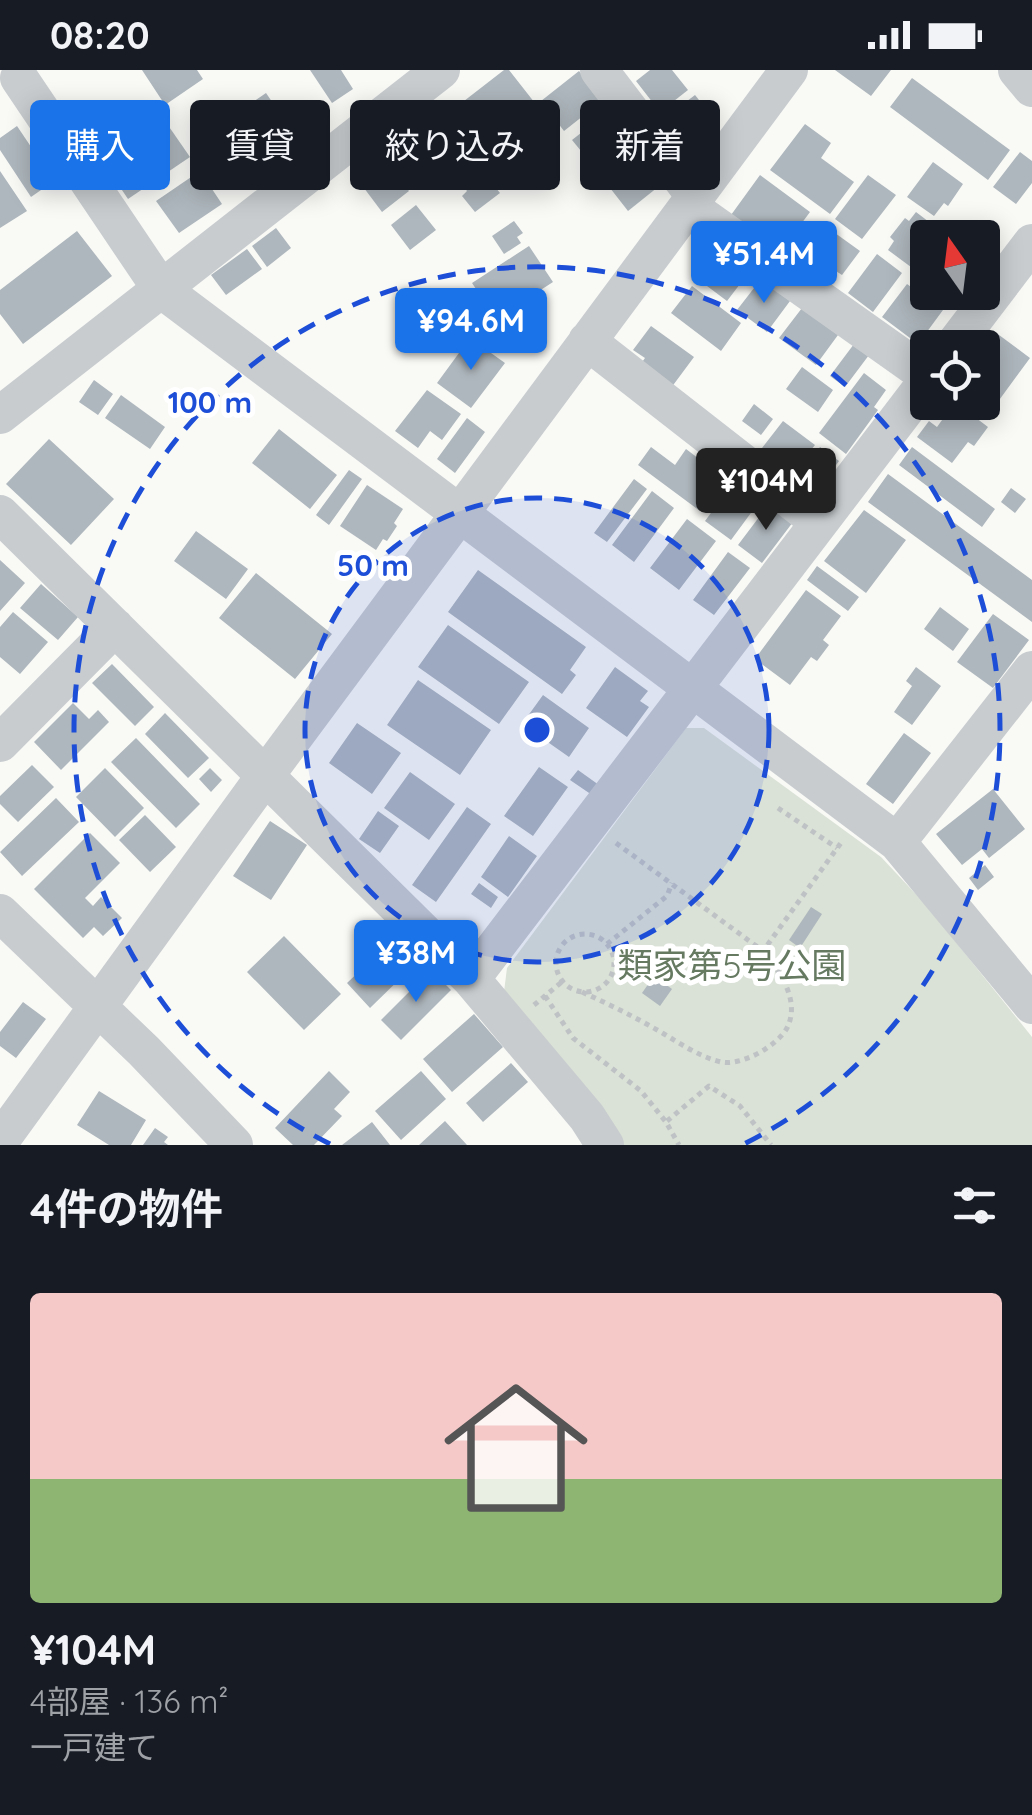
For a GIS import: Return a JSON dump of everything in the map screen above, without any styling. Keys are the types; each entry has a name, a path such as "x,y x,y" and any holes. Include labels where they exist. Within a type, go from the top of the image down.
{"street":[{"path":"0,415 441,70"},
{"path":"599,70 691,201 910,365"},
{"path":"0,1142 460,511 789,70"},
{"path":"1018,70 1032,88"},
{"path":"21,76 162,289 897,842 1032,1006"},
{"path":"966,330 1032,243"},
{"path":"587,341 819,522"},
{"path":"471,979 910,402"},
{"path":"0,514 471,979 587,1117 605,1145"},
{"path":"0,743 115,628"},
{"path":"897,842 1032,670"},
{"path":"0,913 144,1051 229,1143"}],"path":[{"path":"778,808 837,848"},
{"path":"763,951 860,815"},
{"path":"582,992 594,990 610,976 613,954 607,944 588,934 576,936 559,950 556,960 563,981 582,992 693,1051 725,1063 775,1044 789,1025 791,1003 783,976 763,951 590,824"},
{"path":"607,944 668,896 672,883"},
{"path":"545,996 573,1038 640,1091 679,1145"},
{"path":"666,1122 708,1086 740,1106 771,1145"}],"green space":[{"name":"類家第5号公園","path":"686,728 704,728 881,857 926,905 1032,1037 1032,1145 621,1145 504,992 507,968"}],"building":[{"path":"142,70 197,70 203,79 170,102 162,100"},
{"path":"310,70 341,70 353,89 332,103"},
{"path":"509,70 533,100 465,100"},
{"path":"650,70 672,70 688,90 675,100 651,100 636,81"},
{"path":"835,70 891,70 871,96"},
{"path":"579,71 601,100 580,100 580,118 564,131 560,126 560,100 542,100"},
{"path":"912,78 1010,150 988,180 890,107"},
{"path":"805,124 831,143 821,158 854,182 830,214 770,170"},
{"path":"17,126 30,145 30,190 41,190 31,197 0,150 0,138"},
{"path":"170,128 190,157 170,171"},
{"path":"580,134 580,150 572,140"},
{"path":"1020,152 1032,161 1032,183 1016,204 993,187"},
{"path":"933,162 963,184 948,206 944,203 934,216 907,197"},
{"path":"0,171 27,211 0,228"},
{"path":"760,175 810,212 784,247 756,227 753,232 731,215"},
{"path":"868,175 896,195 862,239 835,219"},
{"path":"190,178 190,190 213,190 222,204 179,233 156,201"},
{"path":"122,190 141,190 128,199"},
{"path":"366,190 408,190 409,191 382,212"},
{"path":"612,190 654,190 628,211"},
{"path":"467,191 500,193 475,212 462,196"},
{"path":"416,205 436,230 410,250 391,225"},
{"path":"916,212 926,220 910,220 910,266 888,250 894,241 890,237 905,218 909,221"},
{"path":"514,221 523,233 517,237 521,243 504,254 492,236"},
{"path":"276,228 291,248 267,267 252,246"},
{"path":"77,231 112,276 23,344 0,314 0,290"},
{"path":"835,233 860,251 842,275 833,269 828,276 812,264"},
{"path":"798,235 814,247 800,265 785,253"},
{"path":"529,246 553,282 496,319 472,283"},
{"path":"247,249 262,269 226,295 211,275"},
{"path":"721,250 750,271 727,301 699,280"},
{"path":"877,254 902,273 873,312 848,293"},
{"path":"761,279 790,301 767,332 737,310"},
{"path":"907,284 910,310 943,310 928,330 910,330 910,338 882,317"},
{"path":"692,286 741,323 721,351 671,313"},
{"path":"802,308 838,335 816,365 779,338"},
{"path":"651,326 694,357 671,388 640,365 645,358 633,350"},
{"path":"1000,336 1030,358 1000,399"},
{"path":"470,338 505,363 471,408 437,383"},
{"path":"854,344 869,355 845,387 830,376"},
{"path":"802,367 833,390 818,412 786,389"},
{"path":"864,373 886,390 874,407 878,410 846,454 819,433"},
{"path":"94,380 113,394 98,415 79,402"},
{"path":"427,390 461,414 442,440 430,431 418,448 395,431"},
{"path":"121,395 165,427 150,449 105,418"},
{"path":"754,404 773,419 761,435 742,421"},
{"path":"467,418 485,432 455,473 437,459"},
{"path":"942,420 979,420 988,427 974,446 968,442 952,463 917,437 929,421 937,427"},
{"path":"783,421 815,445 795,470 762,448"},
{"path":"279,429 337,475 310,509 252,463"},
{"path":"49,439 114,499 71,545 6,484"},
{"path":"651,447 675,465 686,449 727,474 700,511 638,465"},
{"path":"820,447 839,461 815,493 797,479"},
{"path":"912,447 995,509 982,527 899,465"},
{"path":"349,470 362,479 329,525 316,515"},
{"path":"888,474 1032,580 1032,622 868,502"},
{"path":"634,479 647,489 607,542 594,533"},
{"path":"367,485 403,509 394,523 397,526 376,550 340,526"},
{"path":"1011,488 1026,499 1015,513 1001,502"},
{"path":"652,491 674,508 634,562 612,545"},
{"path":"725,494 742,507 750,496 759,502 731,540 705,521"},
{"path":"769,504 793,522 762,563 738,545"},
{"path":"864,510 906,540 866,593 824,561"},
{"path":"687,519 716,541 679,590 650,568"},
{"path":"196,531 248,569 226,599 174,561"},
{"path":"728,552 750,568 714,615 693,600"},
{"path":"0,560 25,583 0,611"},
{"path":"817,566 859,597 848,611 807,580"},
{"path":"478,570 586,647 570,670 576,675 562,694 448,612"},
{"path":"256,573 332,634 295,679 219,618"},
{"path":"41,584 78,617 58,640 20,608"},
{"path":"806,590 841,616 823,640 829,645 817,661 811,657 790,685 755,659"},
{"path":"940,607 969,629 953,651 924,629"},
{"path":"13,612 48,642 20,674 0,657 0,627"},
{"path":"993,614 1029,640 993,688 957,662"},
{"path":"448,625 529,682 499,724 418,667"},
{"path":"112,664 154,707 135,726 92,683"},
{"path":"615,667 648,691 640,701 649,707 627,737 586,708"},
{"path":"916,667 941,686 912,725 894,712 912,686 906,681"},
{"path":"418,680 491,730 460,775 387,725"},
{"path":"543,695 589,728 569,757 522,724"},
{"path":"73,703 89,719 98,710 109,722 61,770 34,742"},
{"path":"165,713 209,758 188,778 145,734"},
{"path":"357,723 401,753 372,794 329,763"},
{"path":"904,733 931,753 893,804 866,784"},
{"path":"136,738 200,804 176,828 111,762"},
{"path":"32,765 54,787 18,822 0,804 0,796"},
{"path":"539,767 568,787 533,836 504,816"},
{"path":"105,768 144,808 115,837 76,797"},
{"path":"210,768 222,780 211,792 199,779"},
{"path":"578,770 599,785 592,795 570,780"},
{"path":"410,772 455,804 429,840 384,808"},
{"path":"993,789 1025,829 989,858 982,849 962,865 936,834"},
{"path":"56,798 79,822 22,876 0,852"},
{"path":"467,807 491,824 436,902 412,885"},
{"path":"378,811 399,826 380,853 359,839"},
{"path":"145,815 176,847 150,872 119,840"},
{"path":"270,821 307,845 271,900 233,876"},
{"path":"90,833 120,863 85,898 93,906 101,897 122,918 103,936 94,927 83,938 34,889"},
{"path":"509,836 537,856 508,897 481,877"},
{"path":"985,865 994,877 978,890 969,878"},
{"path":"479,883 498,897 491,908 471,894"},
{"path":"811,907 822,914 800,948 789,940"},
{"path":"284,936 341,994 304,1030 247,972"},
{"path":"387,945 410,969 370,1008 347,983"},
{"path":"431,970 451,990 401,1040 381,1020"},
{"path":"654,976 672,989 660,1006 642,993"},
{"path":"23,1002 46,1019 16,1058 0,1046 0,1032"},
{"path":"474,1014 503,1047 452,1092 423,1059"},
{"path":"511,1063 528,1082 483,1122 466,1103"},
{"path":"329,1071 350,1092 334,1109 342,1116 314,1145 293,1145 275,1128"},
{"path":"421,1071 446,1099 401,1140 375,1111"},
{"path":"99,1091 146,1120 131,1145 109,1145 77,1125"},
{"path":"445,1121 467,1145 419,1145"},
{"path":"372,1122 390,1145 342,1145"},
{"path":"155,1128 168,1137 164,1142 168,1145 143,1145"}]}
